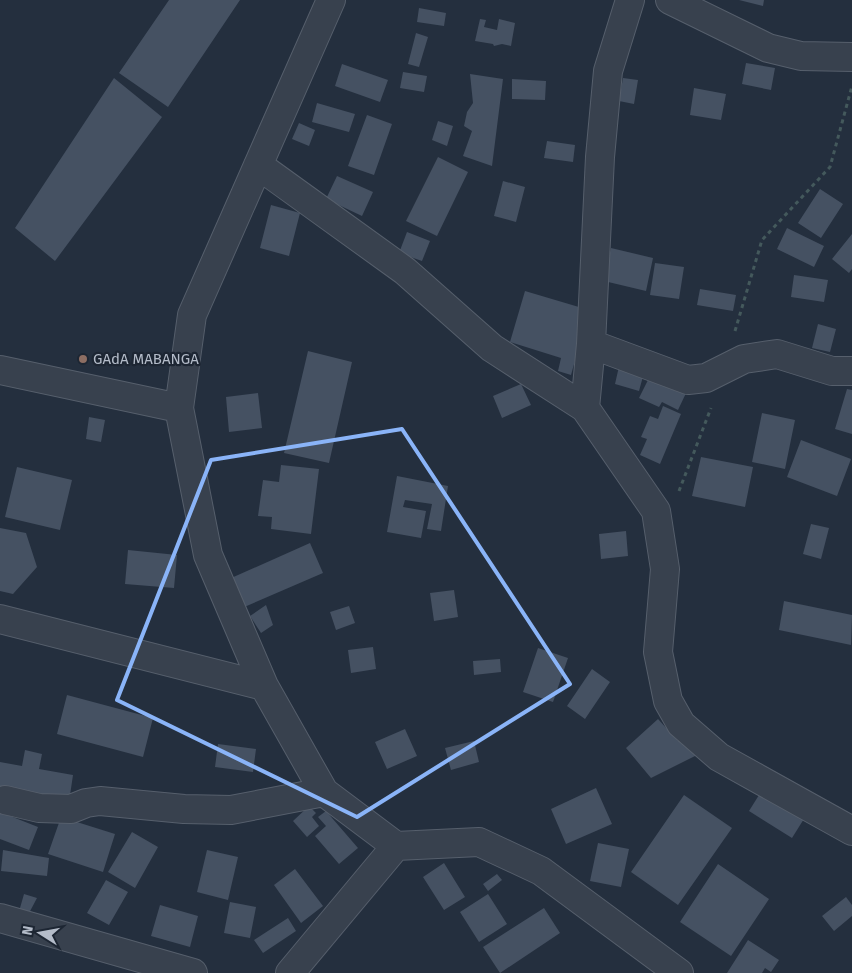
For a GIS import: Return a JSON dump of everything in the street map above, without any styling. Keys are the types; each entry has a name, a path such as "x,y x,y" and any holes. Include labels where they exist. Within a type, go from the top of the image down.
{"street":[{"path":"331,0 192,315 179,408 208,555 264,686 324,792 396,846 479,842 541,871 679,973"},
{"path":"585,408 591,344 600,157 608,71 630,0"},
{"path":"670,0 768,48 801,56 852,57"},
{"path":"258,165 405,272 492,348 585,408 656,511 666,569 658,652 668,701 681,724 719,757 852,831"},
{"path":"591,344 688,380 706,378 744,359 777,354 832,371 852,371"},
{"path":"0,370 179,408"},
{"path":"0,620 264,686"},
{"path":"5,800 38,808 71,809 86,802 100,801 184,809 231,810 324,792"},
{"path":"290,973 396,846"},
{"path":"0,918 193,973"}],"path":[{"path":"678,495 727,368 731,343 762,240 830,167 852,85"}],"highlighted area":[{"path":"402,429 570,684 357,817 117,700 211,460"}],"building":[{"path":"169,0 240,0 168,107 119,73"},
{"path":"739,0 764,0 763,6"},
{"path":"419,8 446,13 444,26 417,22"},
{"path":"480,19 486,20 484,27 497,30 499,19 515,23 511,46 502,44 494,46 493,44 475,41"},
{"path":"416,33 428,37 419,67 408,64"},
{"path":"746,63 775,68 771,90 742,84"},
{"path":"342,64 388,80 380,102 335,86"},
{"path":"403,72 427,76 424,92 400,88"},
{"path":"470,74 503,79 492,166 463,156 472,131 464,126 467,112 473,103"},
{"path":"114,78 162,117 55,261 15,228"},
{"path":"623,78 638,80 634,104 619,101"},
{"path":"512,79 546,81 545,100 512,99"},
{"path":"694,88 726,94 721,120 690,115"},
{"path":"317,103 355,114 349,132 312,122"},
{"path":"367,115 392,124 374,175 348,166"},
{"path":"438,121 453,126 447,146 432,140"},
{"path":"299,123 315,130 309,146 292,139"},
{"path":"547,141 575,145 573,162 544,158"},
{"path":"438,157 468,172 437,236 406,221"},
{"path":"337,176 373,192 362,216 326,199"},
{"path":"503,181 525,187 516,222 494,216"},
{"path":"820,189 843,204 821,238 798,223"},
{"path":"271,205 300,213 289,256 260,248"},
{"path":"787,228 824,246 814,267 777,249"},
{"path":"407,232 430,241 422,261 399,253"},
{"path":"852,234 852,269 849,273 832,259"},
{"path":"611,248 653,258 646,291 604,281"},
{"path":"655,263 684,267 679,299 650,295"},
{"path":"794,275 828,280 824,302 791,297"},
{"path":"700,289 736,295 733,311 697,305"},
{"path":"525,291 589,310 571,375 558,371 561,358 510,342"},
{"path":"818,324 836,329 830,352 812,348"},
{"path":"308,351 352,362 329,463 284,453"},
{"path":"620,362 645,369 639,391 615,384"},
{"path":"651,374 687,391 678,410 662,402 659,407 639,398"},
{"path":"521,384 531,405 502,418 493,396"},
{"path":"847,389 852,390 852,434 835,429"},
{"path":"258,393 262,428 229,432 226,397"},
{"path":"663,406 681,414 660,464 640,455 647,439 641,437 650,416 658,419"},
{"path":"762,413 795,420 785,469 752,462"},
{"path":"89,417 105,420 101,442 86,439"},
{"path":"801,440 851,459 837,496 787,477"},
{"path":"701,457 753,467 745,507 692,496"},
{"path":"281,465 319,469 311,534 271,529 272,517 258,516 263,480 279,482"},
{"path":"17,467 72,480 60,530 5,517"},
{"path":"397,476 448,486 441,531 427,529 432,504 405,500 403,507 426,511 421,538 387,532"},
{"path":"811,524 829,528 821,559 803,554"},
{"path":"0,528 26,533 37,567 13,594 0,591"},
{"path":"626,531 628,556 601,559 599,534"},
{"path":"310,543 323,573 242,608 229,579"},
{"path":"128,550 177,555 174,588 125,584"},
{"path":"454,590 458,617 434,621 430,593"},
{"path":"784,601 852,615 851,645 779,630"},
{"path":"266,605 273,625 261,633 250,616"},
{"path":"349,606 355,623 336,630 330,612"},
{"path":"373,647 376,669 351,673 348,650"},
{"path":"538,648 568,658 553,702 523,692"},
{"path":"500,659 501,672 474,675 473,661"},
{"path":"592,669 610,682 585,719 567,706"},
{"path":"67,695 153,718 143,757 57,734"},
{"path":"658,719 678,741 690,735 699,754 651,778 626,748"},
{"path":"405,729 417,756 387,769 375,742"},
{"path":"474,741 479,762 451,770 445,748"},
{"path":"218,744 256,749 253,772 215,767"},
{"path":"25,750 42,754 39,769 73,775 69,802 0,789 0,762 22,766"},
{"path":"764,787 807,814 792,838 749,811"},
{"path":"596,788 612,824 566,844 551,809"},
{"path":"684,795 732,828 678,905 631,872"},
{"path":"309,806 316,813 312,817 319,826 307,837 293,821"},
{"path":"326,811 358,848 339,864 315,836 326,826 318,817"},
{"path":"0,812 38,827 29,850 0,839"},
{"path":"61,817 115,834 103,872 48,854"},
{"path":"132,832 158,847 135,888 108,872"},
{"path":"598,843 629,849 621,887 590,881"},
{"path":"3,850 49,858 47,876 1,871"},
{"path":"207,850 238,857 228,900 197,892"},
{"path":"444,863 465,897 444,910 423,877"},
{"path":"718,864 769,899 731,956 680,922"},
{"path":"295,869 323,906 301,923 274,885"},
{"path":"497,874 502,880 488,891 483,884"},
{"path":"106,880 128,892 109,925 87,913"},
{"path":"24,894 37,898 27,917 18,915"},
{"path":"488,894 507,924 479,942 460,912"},
{"path":"846,897 852,905 852,916 834,931 822,916"},
{"path":"230,902 256,907 250,938 224,933"},
{"path":"160,905 198,916 190,947 151,936"},
{"path":"544,908 560,933 500,973 483,947"},
{"path":"288,918 296,931 263,953 254,940"},
{"path":"748,940 779,960 771,972 765,968 762,973 727,973"}],"place":[{"name":"GAdA MABANGA","path":"83,359"}]}
